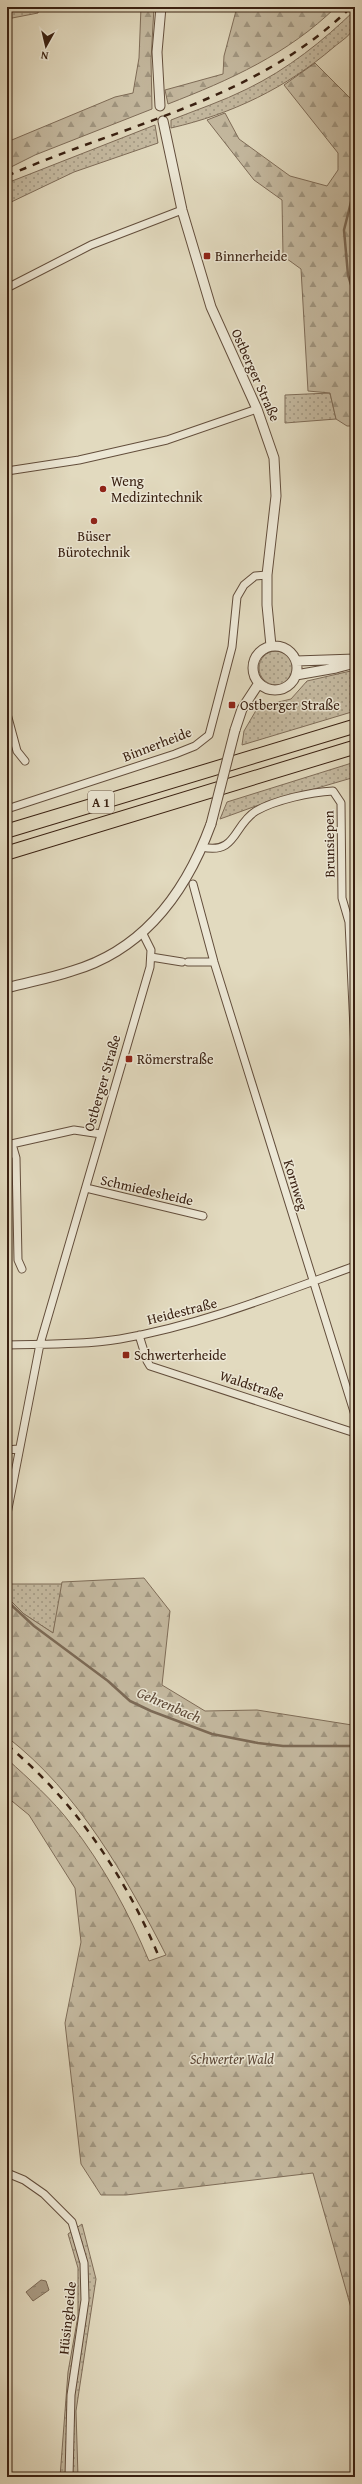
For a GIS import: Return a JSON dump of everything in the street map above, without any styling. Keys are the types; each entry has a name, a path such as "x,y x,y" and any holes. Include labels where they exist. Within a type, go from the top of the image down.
{"highway":[{"name":"A 1","path":"7,831 355,726"},
{"name":"A 1","path":"7,853 355,747"}],"street":[{"path":"160,106 157,52 161,7"},
{"name":"Ostberger Straße","path":"163,121 182,210 211,307 257,409 270,446 276,479 274,525 267,576 267,605 271,646"},
{"path":"7,288 91,245 182,210"},
{"path":"7,471 79,460 167,440 257,409"},
{"name":"Binnerheide","path":"7,808 175,754 195,746 209,735 232,647 237,597 244,585 255,576 267,576"},
{"path":"271,646 284,648 289,651 296,661 296,675 292,682 280,690 265,688 259,683 253,669 254,661 258,654 271,646"},
{"path":"296,661 355,658"},
{"path":"296,675 355,663"},
{"path":"7,988 85,966 123,948 142,934 167,908 188,877 202,847 211,824 242,709 259,683"},
{"path":"7,714 17,751 25,760"},
{"name":"Brunsiepen","path":"202,847 219,848 227,845 232,841 246,820 257,810 316,792 333,791 341,803 342,898 349,922 355,1050"},
{"name":"Kornweg","path":"193,884 214,962 312,1282 355,1415"},
{"name":"Ostberger Straße","path":"7,1514 18,1449 40,1344 151,958 149,942 142,934"},
{"path":"151,958 185,962 214,962"},
{"path":"22,1269 18,1260 16,1158 10,1144 74,1130 101,1134"},
{"name":"Schmiedesheide","path":"86,1188 203,1216"},
{"name":"Heidestraße","path":"7,1345 97,1341 139,1335 217,1316 355,1266"},
{"name":"Waldstraße","path":"139,1335 150,1366 355,1432"},
{"path":"7,1450 18,1449"},
{"name":"Hüsingheide","path":"7,2173 24,2180 44,2194 72,2222 84,2263 85,2300 71,2394 68,2477"}],"green space":[{"path":"7,7 39,7 38,13 7,19"},
{"path":"141,7 154,7 151,60 152,109 35,155 7,169 7,142 115,97 133,93 139,58"},
{"path":"237,7 336,7 318,24 278,52 236,75 168,104 165,90 223,74 224,56"},
{"path":"355,10 355,25 354,29 349,35 316,62 297,75 257,98 237,107 194,122 171,128 171,120 238,93 277,73 318,43"},
{"path":"315,63 355,103 355,426 347,426 336,419 330,393 308,391 301,269 283,256 282,200 254,180 207,120 225,113 239,139 290,176 327,186 338,170 338,153 284,85"},
{"path":"155,125 158,143 74,172 7,204 7,183"},
{"path":"330,393 336,419 285,423 285,395"},
{"path":"273,651 279,651 283,652 290,658 293,668 292,675 286,682 279,685 273,685 269,684 262,678 259,671 259,665 260,661 266,654"},
{"path":"355,670 355,711 242,745 244,731 258,707 291,699 307,681"},
{"path":"355,762 355,777 256,806 220,819 227,802"},
{"name":"Schwerter Wald","path":"144,1578 170,1611 162,1685 205,1711 257,1710 352,1725 355,1729 355,2322 313,2173 126,2195 101,2195 81,2164 65,2023 81,1942 75,1888 29,1815 7,1797 7,1759 56,1807 83,1840 124,1907 149,1961 166,1955 117,1866 78,1809 33,1759 7,1737 7,1597 24,1614 53,1633 62,1582"},
{"path":"7,1584 64,1584 53,1633 24,1614 7,1597"},
{"path":"82,2224 96,2279 76,2411 78,2477 60,2477 68,2372 78,2316 78,2268 68,2234"}],"water":[{"path":"41,2280 46,2281 49,2290 33,2301 26,2292"}],"waterway":[{"path":"355,186 344,230 348,275 355,298"},
{"name":"Gehrenbach","path":"7,1601 34,1626 108,1681 130,1701 151,1711 212,1734 258,1743 283,1746 355,1746"}],"railway":[{"path":"7,176 188,107 232,88 274,65 314,39 351,7"},
{"path":"7,1745 54,1790 76,1815 96,1842 131,1898 159,1957"}],"place":[{"name":"Binnerheide","path":"207,256"},
{"name":"Weng Medizintechnik","path":"103,489"},
{"name":"Büser Bürotechnik","path":"94,521"},
{"name":"Ostberger Straße","path":"232,705"},
{"name":"Römerstraße","path":"129,1059"},
{"name":"Schwerterheide","path":"126,1355"}]}
